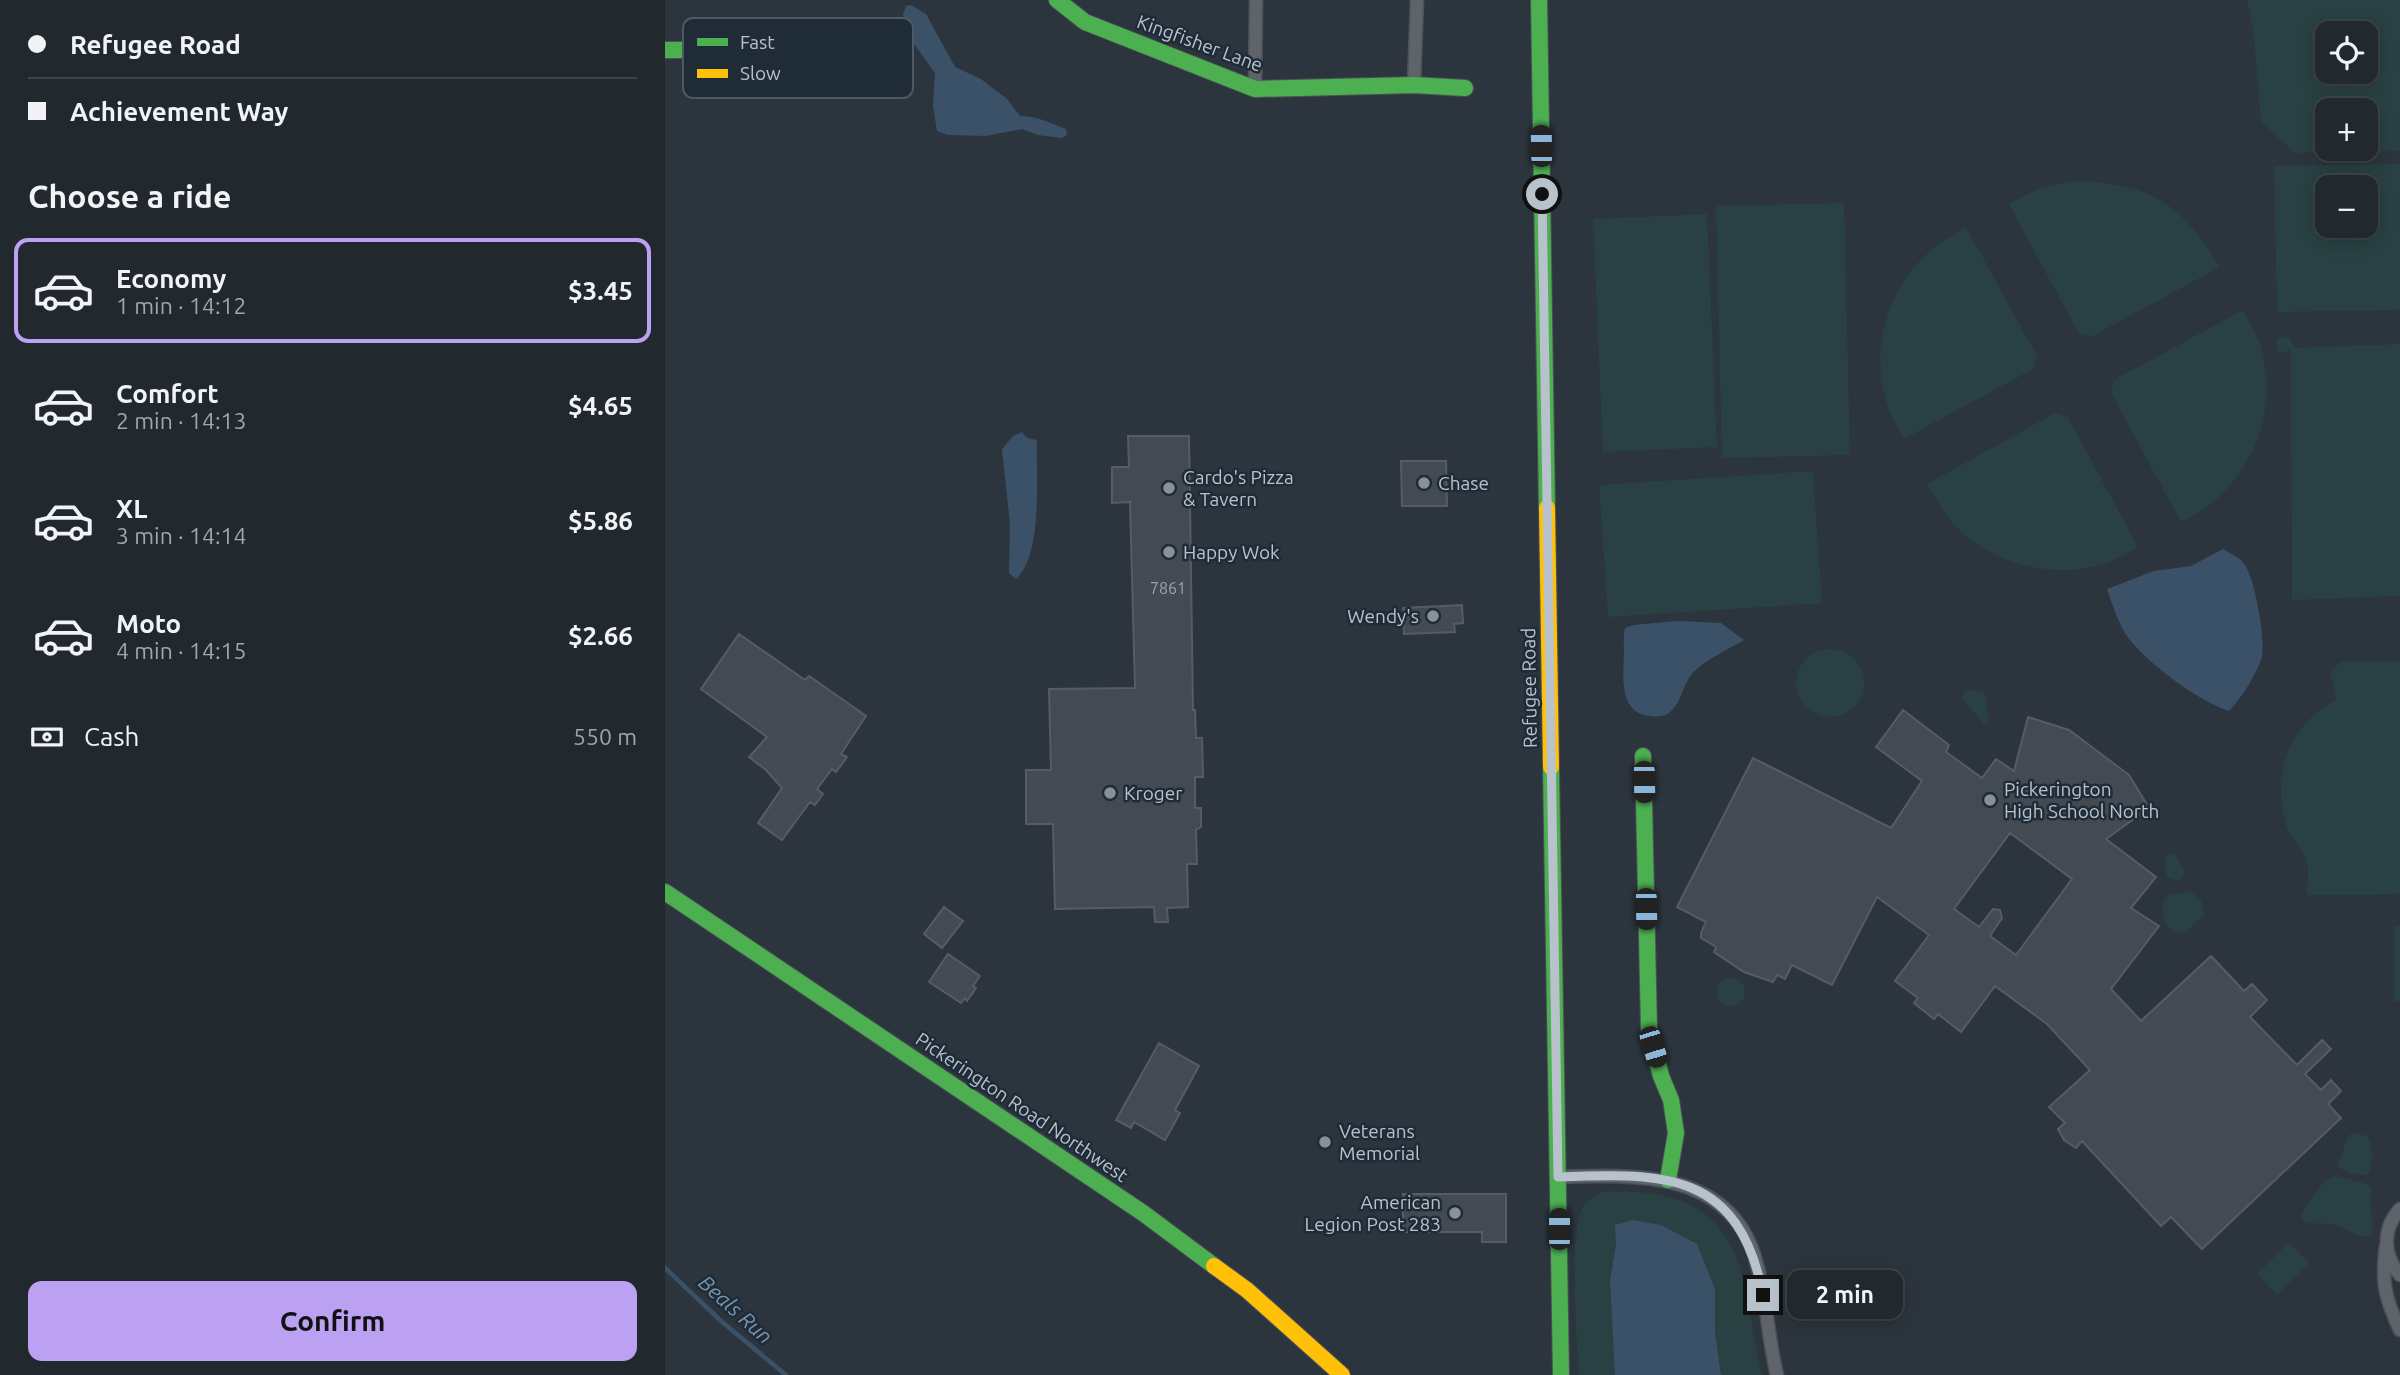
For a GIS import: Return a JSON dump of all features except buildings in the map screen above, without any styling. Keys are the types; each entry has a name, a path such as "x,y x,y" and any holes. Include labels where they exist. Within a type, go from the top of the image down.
{"main road":[{"name":"Kingfisher Lane","path":"1058,0 1085,22 1255,89 1414,85 1465,88"},
{"name":"Refugee Road","path":"1539,0 1561,1375"},
{"path":"665,50 683,50"},
{"path":"1643,756 1649,1029 1675,1114 1676,1133 1668,1180"},
{"name":"Pickerington Road Northwest","path":"665,892 1143,1213 1247,1290 1342,1375"}],"street":[{"path":"1255,89 1256,0"},
{"path":"1414,85 1417,0"},
{"path":"1558,1177 1601,1175 1668,1180 1704,1193 1719,1205 1736,1221 1757,1262 1777,1375"},
{"path":"2400,1209 2387,1231 2383,1269 2384,1291 2400,1331"},
{"path":"2386,1246 2390,1261 2400,1275"}],"green space":[{"path":"2247,0 2400,0 2400,151 2378,151 2378,98 2315,98 2315,153 2295,153 2261,122 2255,45"},
{"path":"2400,164 2400,310 2277,312 2274,166"},
{"path":"2073,181 2123,186 2160,200 2191,226 2220,267 2091,337 2079,334 2009,204 2038,189"},
{"path":"1844,203 1850,455 1722,458 1716,206"},
{"path":"1707,214 1717,447 1603,452 1593,219"},
{"path":"1966,227 2037,356 2033,369 1904,439 1889,410 1883,388 1880,365 1887,319 1906,278 1921,260 1941,242"},
{"path":"2243,310 2258,339 2264,362 2267,385 2261,430 2241,472 2226,490 2206,508 2181,522 2111,393 2114,380"},
{"path":"2281,336 2290,338 2293,348 2400,344 2400,596 2292,600 2291,349 2280,354 2276,341"},
{"path":"2055,413 2068,417 2138,547 2109,562 2087,568 2041,569 2018,564 1997,555 1977,544 1959,529 1944,512 1927,484"},
{"path":"1813,471 1822,603 1608,617 1599,485"},
{"path":"1830,649 1843,652 1854,659 1861,670 1864,683 1861,696 1854,707 1843,714 1830,717 1817,714 1806,707 1799,696 1796,683 1799,670 1806,659 1817,652"},
{"path":"2400,661 2400,894 2307,895 2307,862 2288,830 2281,801 2286,756 2300,730 2336,700 2330,671 2341,662"},
{"path":"1968,690 1985,693 1989,721 1987,724 1983,724 1962,698"},
{"path":"2169,854 2175,854 2185,871 2181,879 2173,880 2167,877 2164,860"},
{"path":"2186,892 2200,899 2204,915 2186,932 2174,932 2164,920 2163,903 2169,895"},
{"path":"2394,926 2400,926 2400,1001 2394,1002"},
{"path":"1731,978 1741,982 1745,992 1741,1002 1731,1006 1721,1002 1717,992 1721,982"},
{"path":"2354,1133 2367,1136 2371,1144 2372,1161 2367,1175 2351,1173 2337,1165 2349,1135"},
{"path":"2336,1176 2371,1187 2370,1236 2361,1236 2336,1225 2302,1220 2302,1213 2325,1180"},
{"path":"1605,1191 1654,1194 1687,1203 1710,1218 1727,1238 1738,1262 1762,1375 1579,1375 1575,1288 1578,1220 1583,1206"},
{"path":"2289,1242 2310,1263 2277,1295 2257,1274"}],"water":[{"path":"911,5 926,14 955,67 981,79 1007,99 1020,116 1066,129 1067,135 1062,138 1038,135 1022,129 986,136 948,135 937,131 933,106 935,73 913,42 913,18 903,18 906,6"},
{"path":"1022,432 1027,438 1037,440 1037,493 1031,552 1025,568 1016,579 1009,573 1010,524 1002,449 1013,436"},
{"path":"2223,549 2241,560 2249,573 2259,612 2262,641 2258,667 2239,700 2229,711 2189,691 2138,649 2122,627 2107,589 2154,571 2191,566"},
{"path":"1678,621 1721,623 1744,640 1696,670 1688,680 1677,704 1668,714 1649,716 1639,713 1632,708 1625,692 1625,628"},
{"path":"1633,1220 1661,1225 1697,1244 1715,1289 1715,1334 1721,1375 1615,1375 1610,1281 1616,1245 1615,1225"}],"waterway":[{"name":"Beals Run","path":"665,1268 721,1321 786,1375"}],"traffic: fast":[{"path":"1057,0 1085,22 1255,89 1414,85 1465,88"},
{"path":"1539,0 1547,508"},
{"path":"665,50 683,50"},
{"path":"1643,756 1649,1029 1661,1076 1671,1100 1676,1133 1668,1180"},
{"path":"1551,767 1561,1375"},
{"path":"665,892 1143,1213 1214,1266"}],"traffic: slow":[{"path":"1547,508 1551,767"},
{"path":"1214,1266 1247,1290 1342,1375"}],"place":[{"name":"Chase","path":"1424,483"},
{"name":"Cardo's Pizza & Tavern","path":"1169,488"},
{"name":"Happy Wok","path":"1169,552"},
{"name":"Wendy's","path":"1433,616"},
{"name":"Kroger","path":"1110,793"},
{"name":"Pickerington High School North","path":"1990,800"},
{"name":"Veterans Memorial","path":"1325,1142"},
{"name":"American Legion Post 283","path":"1455,1213"}],"route":[{"path":"1542,194 1558,1177 1644,1177 1668,1180 1704,1193 1736,1221 1748,1241 1757,1262 1763,1295"}]}
